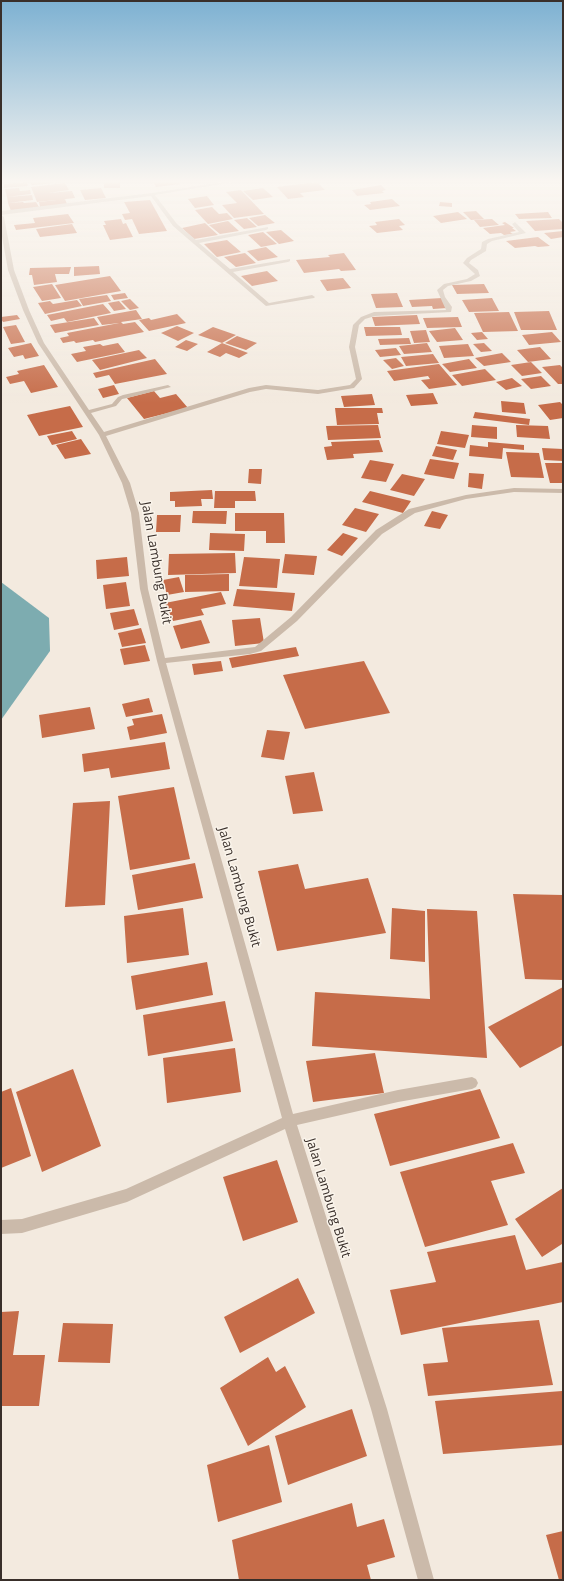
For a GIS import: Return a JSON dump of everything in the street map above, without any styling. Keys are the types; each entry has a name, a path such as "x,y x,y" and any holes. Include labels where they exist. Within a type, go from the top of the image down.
{"street":[{"name":"Jalan Lambung Bukit","path":"8,256 11,270 26,310 41,343 102,435 126,483 135,513 144,589 161,661 289,1121 379,1409 426,1580"},
{"path":"211,256 268,305 312,297"},
{"path":"102,435 250,390 266,387 318,392 352,386 359,379 352,347 356,325 363,318 374,314 442,312 449,310 449,307 442,297 440,290 446,285 468,280 478,275 476,271 466,263 468,259 474,256"},
{"path":"229,271 288,260"},
{"path":"88,412 114,405 120,398 125,396 168,387"},
{"path":"161,661 258,649 294,618 379,532 412,511 466,497 514,490 563,491"},
{"path":"1,1227 22,1226 127,1195 289,1121 398,1096 472,1083"}],"water":[{"path":"1,582 49,618 50,651 1,720"}],"building":[{"path":"248,256 256,263 236,267 224,257"},
{"path":"252,256 278,257 258,261"},
{"path":"329,256 346,256 356,270 341,271 339,269 304,273 296,260 330,257"},
{"path":"99,266 100,274 74,276 74,267"},
{"path":"71,267 69,274 55,274 57,282 34,285 32,275 29,275 30,268"},
{"path":"267,271 278,281 252,286 241,276"},
{"path":"110,276 121,291 65,301 55,285"},
{"path":"343,278 351,288 327,291 320,280"},
{"path":"52,284 61,298 42,301 33,287"},
{"path":"484,284 489,293 457,294 452,285"},
{"path":"125,293 128,298 114,300 111,295"},
{"path":"397,293 403,307 376,308 371,294"},
{"path":"107,295 111,301 83,306 79,299"},
{"path":"442,298 447,308 433,309 432,306 412,307 409,300"},
{"path":"492,298 499,311 469,312 462,300"},
{"path":"130,299 139,308 130,310 121,301"},
{"path":"77,300 82,306 45,314 38,303 50,301 53,304"},
{"path":"119,301 126,309 114,311 108,303"},
{"path":"103,304 111,313 67,322 64,318 51,321 47,315"},
{"path":"136,310 142,319 121,322 123,324 135,322 144,332 95,342 93,340 76,343 74,341 63,343 60,338 69,336 67,333 119,323 102,325 97,317"},
{"path":"549,311 557,330 521,330 514,312"},
{"path":"509,312 518,331 483,332 474,313"},
{"path":"177,314 186,323 149,331 139,320 149,318 151,320"},
{"path":"17,315 20,319 3,322 1,319 1,317"},
{"path":"417,315 420,324 375,326 372,317"},
{"path":"458,317 462,327 427,328 423,318"},
{"path":"94,318 99,325 55,333 50,325"},
{"path":"16,325 25,342 11,344 3,327"},
{"path":"177,326 194,333 178,341 161,333"},
{"path":"213,327 236,335 222,343 198,335"},
{"path":"364,327 400,327 402,335 366,336"},
{"path":"455,328 463,340 437,342 429,331"},
{"path":"426,330 430,342 414,343 410,331"},
{"path":"482,332 488,339 477,340 471,333"},
{"path":"552,332 561,342 529,345 522,335"},
{"path":"237,336 257,343 246,350 225,343"},
{"path":"409,338 411,344 380,345 378,339"},
{"path":"186,340 198,344 187,351 175,347"},
{"path":"31,343 39,356 25,359 23,355 14,357 8,348"},
{"path":"118,343 125,352 77,362 71,354 86,351 83,347 100,344 103,346"},
{"path":"222,343 248,353 239,358 226,353 220,357 207,352"},
{"path":"427,343 432,352 404,354 399,346"},
{"path":"484,343 492,351 481,352 473,344"},
{"path":"468,344 474,356 444,358 439,346"},
{"path":"540,347 551,359 528,362 517,350"},
{"path":"396,348 401,355 380,357 375,350"},
{"path":"139,350 147,358 100,370 92,360"},
{"path":"502,353 511,362 484,366 475,358"},
{"path":"433,354 439,363 406,366 401,357"},
{"path":"396,358 404,366 392,369 383,360"},
{"path":"155,359 167,374 115,384 109,375 96,378 93,373"},
{"path":"469,359 477,368 450,372 442,364"},
{"path":"531,362 542,373 522,376 511,365"},
{"path":"439,364 457,385 429,389 421,380 430,379 428,376 394,381 387,371"},
{"path":"44,365 58,387 31,393 24,381 10,384 6,377 19,374 17,371"},
{"path":"560,365 563,368 563,384 558,384 542,367"},
{"path":"485,369 496,380 462,386 452,375"},
{"path":"541,376 551,386 531,389 521,379"},
{"path":"512,378 522,386 506,390 496,382"},
{"path":"114,385 119,394 103,398 98,389"},
{"path":"154,391 160,398 176,394 188,408 144,419 127,398"},
{"path":"433,393 438,404 411,406 406,395"},
{"path":"372,394 375,405 344,407 341,396"},
{"path":"501,401 524,403 526,414 502,412"},
{"path":"560,402 563,405 563,418 550,420 538,405"},
{"path":"70,406 83,427 39,436 27,415"},
{"path":"335,408 382,408 383,413 377,413 379,424 337,425"},
{"path":"475,412 530,419 529,425 473,418"},
{"path":"378,425 381,438 328,440 326,426"},
{"path":"472,425 497,427 497,439 471,437"},
{"path":"516,425 548,426 550,439 517,437"},
{"path":"72,431 77,439 52,445 47,436"},
{"path":"441,431 469,435 465,448 437,444"},
{"path":"81,439 91,454 65,459 56,445"},
{"path":"379,440 383,452 353,454 354,458 327,460 324,447 332,446 331,442"},
{"path":"488,442 524,445 524,450 503,448 502,459 469,456 470,445 488,447"},
{"path":"436,446 457,450 453,460 432,456"},
{"path":"542,448 563,449 563,461 544,460"},
{"path":"506,452 539,453 544,478 511,477"},
{"path":"430,459 459,463 454,479 424,474"},
{"path":"370,460 394,464 386,482 361,478"},
{"path":"545,463 563,463 563,483 550,483"},
{"path":"249,469 262,469 261,484 248,483"},
{"path":"469,473 484,474 482,489 468,487"},
{"path":"402,474 425,479 414,496 390,490"},
{"path":"212,490 213,499 201,499 202,506 175,507 175,501 170,501 170,492"},
{"path":"215,491 255,491 256,501 235,501 235,508 214,508"},
{"path":"370,491 411,501 403,513 362,502"},
{"path":"355,508 379,514 366,532 342,525"},
{"path":"193,511 227,511 226,524 192,523"},
{"path":"432,511 448,515 440,529 424,526"},
{"path":"235,513 284,513 285,543 266,543 266,531 235,531"},
{"path":"157,515 181,515 180,532 156,532"},
{"path":"210,533 245,534 244,551 209,550"},
{"path":"343,533 358,538 342,556 327,550"},
{"path":"235,553 236,573 168,575 169,554"},
{"path":"285,554 317,556 314,575 282,573"},
{"path":"127,557 129,576 97,579 96,560"},
{"path":"244,557 280,559 277,588 239,586"},
{"path":"229,574 229,591 185,592 185,575"},
{"path":"179,577 184,592 167,595 163,580"},
{"path":"126,582 130,606 106,609 103,585"},
{"path":"237,589 295,593 292,611 233,606"},
{"path":"221,592 226,604 201,609 204,615 173,621 165,603"},
{"path":"134,609 139,625 114,630 110,613"},
{"path":"260,618 264,643 235,646 232,620"},
{"path":"201,620 210,643 181,649 173,626"},
{"path":"141,628 146,643 122,647 118,633"},
{"path":"145,645 150,661 124,665 120,649"},
{"path":"296,647 299,656 232,668 229,658"},
{"path":"221,661 223,671 194,675 192,664"},
{"path":"364,661 390,713 305,729 283,675"},
{"path":"149,698 153,712 126,717 122,704"},
{"path":"90,707 95,729 42,738 39,715"},
{"path":"162,714 167,733 130,740 127,727 134,725 132,719"},
{"path":"267,730 290,732 284,760 261,757"},
{"path":"165,742 170,769 111,778 109,768 84,772 82,754"},
{"path":"314,772 323,811 293,814 285,776"},
{"path":"174,787 190,859 130,870 118,796"},
{"path":"110,801 105,905 65,907 73,803"},
{"path":"195,863 203,898 138,910 132,875"},
{"path":"298,864 305,889 368,878 386,933 277,951 258,871"},
{"path":"513,894 563,895 563,980 525,979"},
{"path":"183,908 189,955 127,963 124,916"},
{"path":"392,908 425,911 425,962 390,959"},
{"path":"427,909 477,911 487,1058 312,1046 315,992 430,999"},
{"path":"207,962 213,995 136,1010 131,976"},
{"path":"563,987 563,1045 520,1068 488,1027"},
{"path":"225,1001 233,1041 148,1056 143,1015"},
{"path":"235,1048 241,1092 167,1103 163,1058"},
{"path":"375,1053 384,1093 313,1102 306,1061"},
{"path":"73,1069 101,1146 42,1172 16,1092"},
{"path":"11,1088 31,1156 1,1168 1,1092"},
{"path":"480,1089 500,1138 390,1166 374,1114"},
{"path":"513,1143 525,1173 491,1181 508,1225 425,1247 400,1172"},
{"path":"277,1160 298,1222 243,1241 223,1177"},
{"path":"563,1188 563,1246 562,1244 542,1257 515,1219"},
{"path":"515,1235 526,1270 563,1262 563,1302 401,1335 390,1290 436,1282 427,1252"},
{"path":"298,1278 315,1313 240,1353 224,1317"},
{"path":"19,1311 13,1355 45,1355 39,1406 1,1406 1,1312"},
{"path":"539,1320 553,1385 428,1396 423,1364 448,1362 442,1328"},
{"path":"63,1323 113,1324 110,1363 58,1362"},
{"path":"268,1357 276,1372 285,1366 306,1407 248,1446 220,1388"},
{"path":"562,1391 563,1445 443,1454 435,1401"},
{"path":"352,1409 367,1456 288,1485 275,1436"},
{"path":"269,1445 282,1502 218,1522 207,1465"},
{"path":"352,1503 357,1527 384,1519 395,1557 367,1565 371,1580 239,1580 232,1540"},
{"path":"563,1531 563,1580 559,1580 546,1535"}]}
